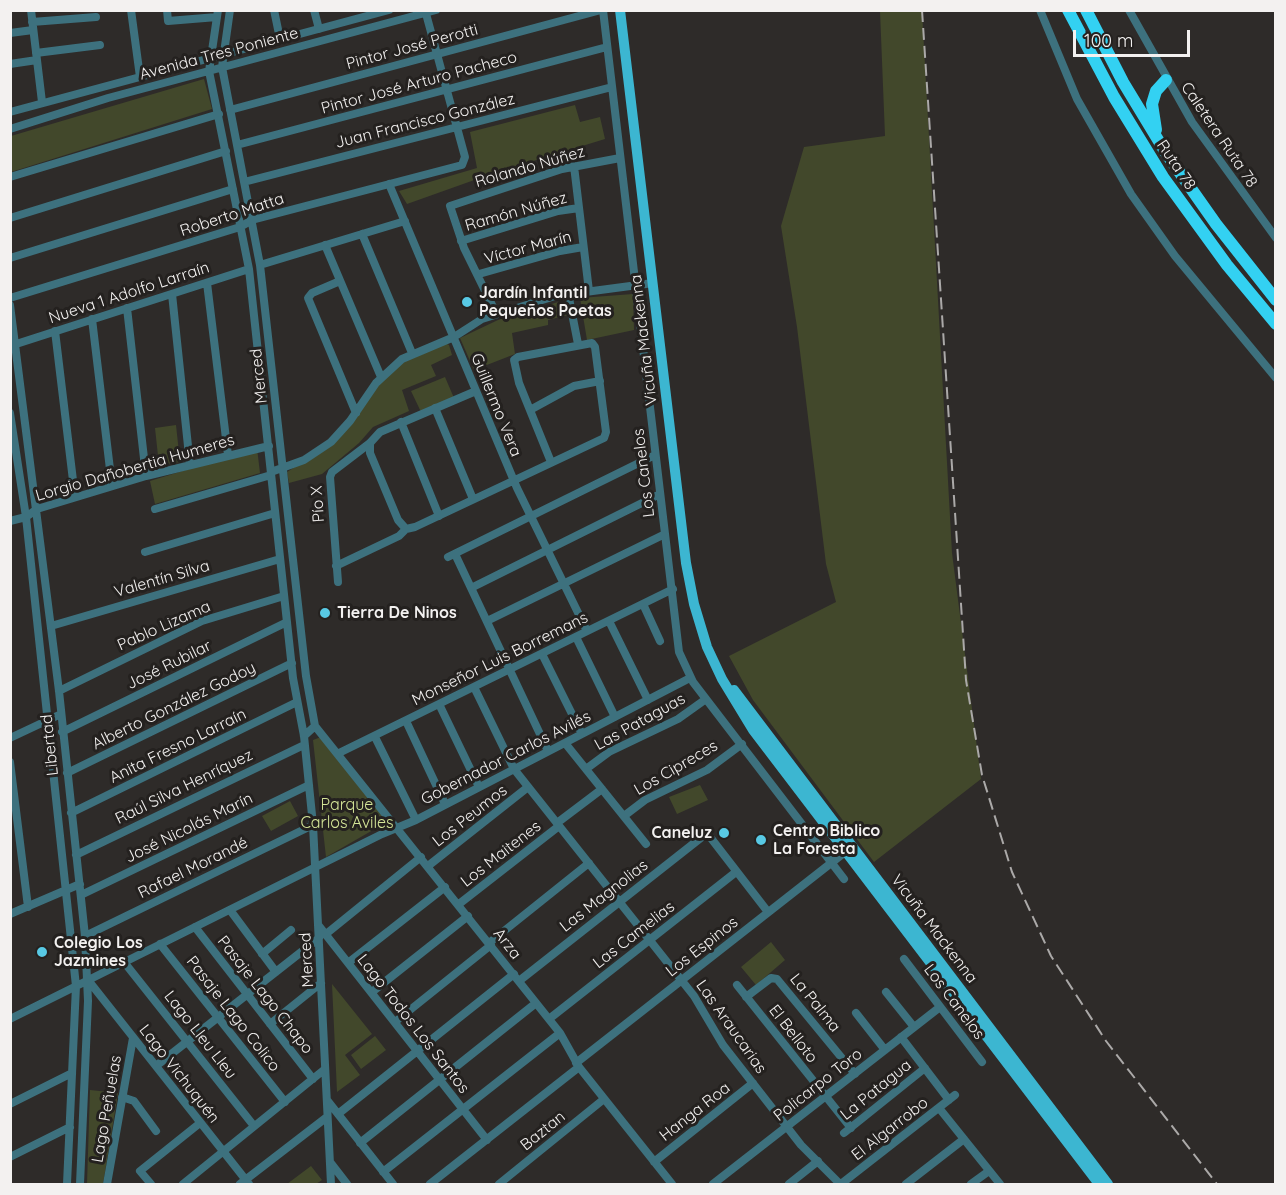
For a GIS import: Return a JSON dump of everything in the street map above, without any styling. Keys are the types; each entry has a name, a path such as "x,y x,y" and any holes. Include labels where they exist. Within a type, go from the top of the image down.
{"highway":[{"name":"Ruta 78","path":"1068,10 1113,97 1158,168 1211,244 1275,324"},
{"name":"Ruta 78","path":"1086,10 1158,140 1210,216 1275,300"},
{"path":"1158,140 1152,104 1156,91 1166,80"}],"main road":[{"name":"Vicuña Mackenna","path":"620,10 687,570 698,619 714,663 753,730 849,849 1108,1185"},
{"name":"Vicuña Mackenna","path":"849,849 1099,1185"}],"street":[{"path":"31,10 42,102"},
{"path":"131,10 140,77"},
{"path":"167,10 168,21 218,14"},
{"name":"Merced","path":"230,10 222,67 260,265 306,676 315,726"},
{"path":"274,10 280,39"},
{"path":"315,10 319,29"},
{"name":"Avenida Tres Poniente","path":"10,112 319,29 356,15 389,10"},
{"name":"Avenida Tres Poniente","path":"10,129 108,98 436,10"},
{"name":"Los Canelos","path":"602,10 679,652 690,678 844,879"},
{"name":"Pintor José Perotti","path":"230,110 602,10"},
{"path":"1040,10 1077,99 1131,194 1175,256 1275,378"},
{"name":"Caletera Ruta 78","path":"1129,10 1166,80 1210,150 1275,238"},
{"path":"425,12 457,127"},
{"name":"Merced","path":"218,14 209,58 209,71 249,269 284,596 313,825 319,924 322,936 321,983 331,1185"},
{"path":"10,33 33,26 96,17"},
{"path":"10,64 36,56 100,45"},
{"name":"Pintor José Arturo Pacheco","path":"237,145 607,47"},
{"path":"104,86 108,98"},
{"name":"Juan Francisco González","path":"244,182 612,87"},
{"path":"10,177 219,114"},
{"name":"Roberto Matta","path":"10,298 240,227 252,220 464,162 457,127"},
{"path":"10,218 226,151"},
{"name":"Rolando Núñez","path":"462,241 449,208 454,203 574,166 620,158"},
{"path":"574,166 589,291"},
{"name":"Guillermo Vera","path":"389,184 513,480 587,632"},
{"path":"10,258 233,189"},
{"name":"Ramón Núñez","path":"462,241 558,211 579,208"},
{"path":"260,265 405,221"},
{"path":"362,234 412,353"},
{"path":"462,241 496,313"},
{"path":"325,245 381,377"},
{"name":"Víctor Marín","path":"479,274 560,251 583,247"},
{"name":"Nueva 1 Adolfo Larraín","path":"14,345 249,269"},
{"path":"340,281 309,296 356,413"},
{"path":"207,283 228,455"},
{"path":"155,509 271,474 322,449 356,413 381,377 412,353 454,337 496,313 568,293 653,284"},
{"path":"568,293 578,344"},
{"path":"172,294 190,465"},
{"name":"Libertad","path":"10,305 59,691 85,936 88,980 80,1185"},
{"path":"127,308 146,476"},
{"path":"92,319 112,486"},
{"path":"55,331 75,497"},
{"path":"336,566 399,536 406,529 439,516 605,436 594,344 578,344 514,360 516,372 551,462"},
{"path":"530,410 574,386 600,381"},
{"path":"406,529 399,522 370,453 370,443 380,432 400,422 476,391"},
{"path":"435,408 473,500"},
{"name":"Libertad","path":"10,413 26,517 76,986 66,1184"},
{"path":"400,422 439,516"},
{"name":"Pío X","path":"338,582 330,475 333,470 370,443"},
{"name":"Lorgio Dañobertia Humeres","path":"10,521 26,517 37,509 146,476 269,446"},
{"path":"548,751 471,588 451,556 655,455"},
{"path":"471,588 660,494"},
{"path":"145,552 275,513"},
{"path":"487,621 664,534"},
{"name":"Valentín Silva","path":"51,626 280,558"},
{"name":"Monseñor Luis Borremans","path":"339,753 673,589"},
{"name":"Pablo Lizama","path":"59,691 202,621 284,596"},
{"path":"643,604 660,641"},
{"path":"609,621 648,700"},
{"name":"José Rubilar","path":"62,732 287,622"},
{"path":"576,637 615,717"},
{"path":"542,654 582,734"},
{"name":"Alberto González Godoy","path":"67,773 292,663"},
{"name":"Gobernador Carlos Avilés","path":"10,1019 382,834 416,820 690,678"},
{"name":"Las Araucarias","path":"474,687 514,769 699,1003 723,1045 787,1127 841,1185"},
{"name":"Las Pataguas","path":"586,769 609,752 678,719 706,699"},
{"name":"Anita Fresno Larraín","path":"71,813 297,702"},
{"path":"439,704 479,787"},
{"path":"10,738 61,714"},
{"path":"405,721 445,804"},
{"path":"304,740 315,726"},
{"name":"Arza","path":"315,726 339,753 537,1003 560,1033 578,1065 672,1185"},
{"path":"375,737 416,820"},
{"name":"Raúl Silva Henríquez","path":"76,855 304,740"},
{"path":"565,743 646,844"},
{"name":"Los Cipreces","path":"624,816 645,800 707,770 742,744"},
{"path":"10,762 28,907"},
{"name":"José Nicolás Marín","path":"81,895 309,785"},
{"name":"Los Peumos","path":"428,866 528,787"},
{"path":"558,824 602,789"},
{"name":"Los Maitenes","path":"459,904 558,824"},
{"name":"Rafael Morandé","path":"85,936 313,825"},
{"name":"Las Magnolias","path":"338,1114 417,1051 619,902 706,833 736,872"},
{"name":"Los Espinos","path":"430,1185 681,980 849,849"},
{"path":"156,1066 422,857"},
{"path":"394,1022 589,863"},
{"path":"736,872 768,912"},
{"name":"Las Camelias","path":"549,1019 736,872"},
{"path":"10,914 80,884"},
{"path":"348,963 445,887"},
{"path":"230,910 276,972"},
{"path":"372,992 468,916"},
{"name":"Pasaje Lago Chapo","path":"195,927 313,1079"},
{"path":"262,954 291,930"},
{"name":"Lago Todos Los Santos","path":"322,936 372,992 487,1140"},
{"name":"Pasaje Lago Colico","path":"160,944 285,1102"},
{"name":"Los Canelos","path":"904,959 982,1062"},
{"name":"Lago Lleu Lleu","path":"124,962 254,1126"},
{"name":"La Palma","path":"747,997 771,978 777,979 855,1074"},
{"name":"Lago Vichuquén","path":"88,980 245,1183"},
{"path":"270,1024 321,983"},
{"name":"El Belloto","path":"737,985 825,1096 847,1130"},
{"path":"886,992 914,1027"},
{"path":"360,1143 537,1003"},
{"name":"Policarpo Toro","path":"713,1185 940,1006"},
{"path":"856,1013 885,1050"},
{"path":"383,1172 560,1033"},
{"path":"901,1037 925,1068"},
{"name":"Lago Peñuelas","path":"107,1185 133,1038"},
{"name":"El Algarrobo","path":"841,1185 952,1097 925,1068"},
{"name":"La Patagua","path":"847,1130 925,1068"},
{"path":"183,1185 325,1069"},
{"path":"10,1104 72,1073"},
{"name":"Hanga Roa","path":"654,1162 753,1083"},
{"path":"122,1097 132,1100 156,1131"},
{"name":"Baztan","path":"499,1185 604,1099"},
{"path":"327,1100 393,1185"},
{"path":"939,1108 1000,1185"},
{"path":"245,1183 327,1117"},
{"path":"151,1185 140,1171 200,1123"},
{"path":"10,1157 69,1127"},
{"path":"906,1185 964,1139"},
{"path":"789,1185 818,1161"},
{"path":"330,1162 347,1185"},
{"path":"971,1185 989,1171"}],"green space":[{"path":"880,11 922,11 952,553 981,779 874,862 753,700 729,656 836,602 826,564 797,327 781,226 804,147 885,136"},
{"path":"204,79 212,109 11,172 11,136"},
{"path":"575,105 580,122 600,117 605,139 494,173 407,204 399,191 477,168 470,132"},
{"path":"633,294 634,330 587,340 580,298"},
{"path":"565,300 568,315 548,320 548,325 512,333 515,354 474,370 460,338 498,320"},
{"path":"445,343 449,345 452,355 431,365 436,376 402,390 409,411 373,427 359,443 322,474 289,483 287,472 328,446 379,383 399,364"},
{"path":"445,377 454,398 421,412 411,391"},
{"path":"176,425 180,462 159,465 155,428"},
{"path":"257,448 260,473 155,504 150,481"},
{"name":"Parque Carlos Aviles","path":"321,737 387,822 326,857 313,740"},
{"path":"700,785 708,800 677,814 669,797"},
{"path":"290,801 298,816 271,831 262,816"},
{"path":"771,942 785,960 756,985 741,967"},
{"path":"332,984 372,1034 345,1055 360,1075 337,1092"},
{"path":"375,1036 386,1050 361,1069 351,1055"},
{"path":"90,1090 118,1093 103,1184 87,1184"},
{"path":"311,1166 322,1180 316,1184 287,1184"}],"railway":[{"path":"922,10 966,680 982,775 1012,872 1051,956 1106,1041 1217,1184"}],"place":[{"name":"Jardín Infantil Pequeños Poetas","path":"467,302"},
{"name":"Tierra De Ninos","path":"325,613"},
{"name":"Caneluz","path":"724,833"},
{"name":"Centro Biblico La Foresta","path":"761,840"},
{"name":"Colegio Los Jazmines","path":"42,952"}]}
